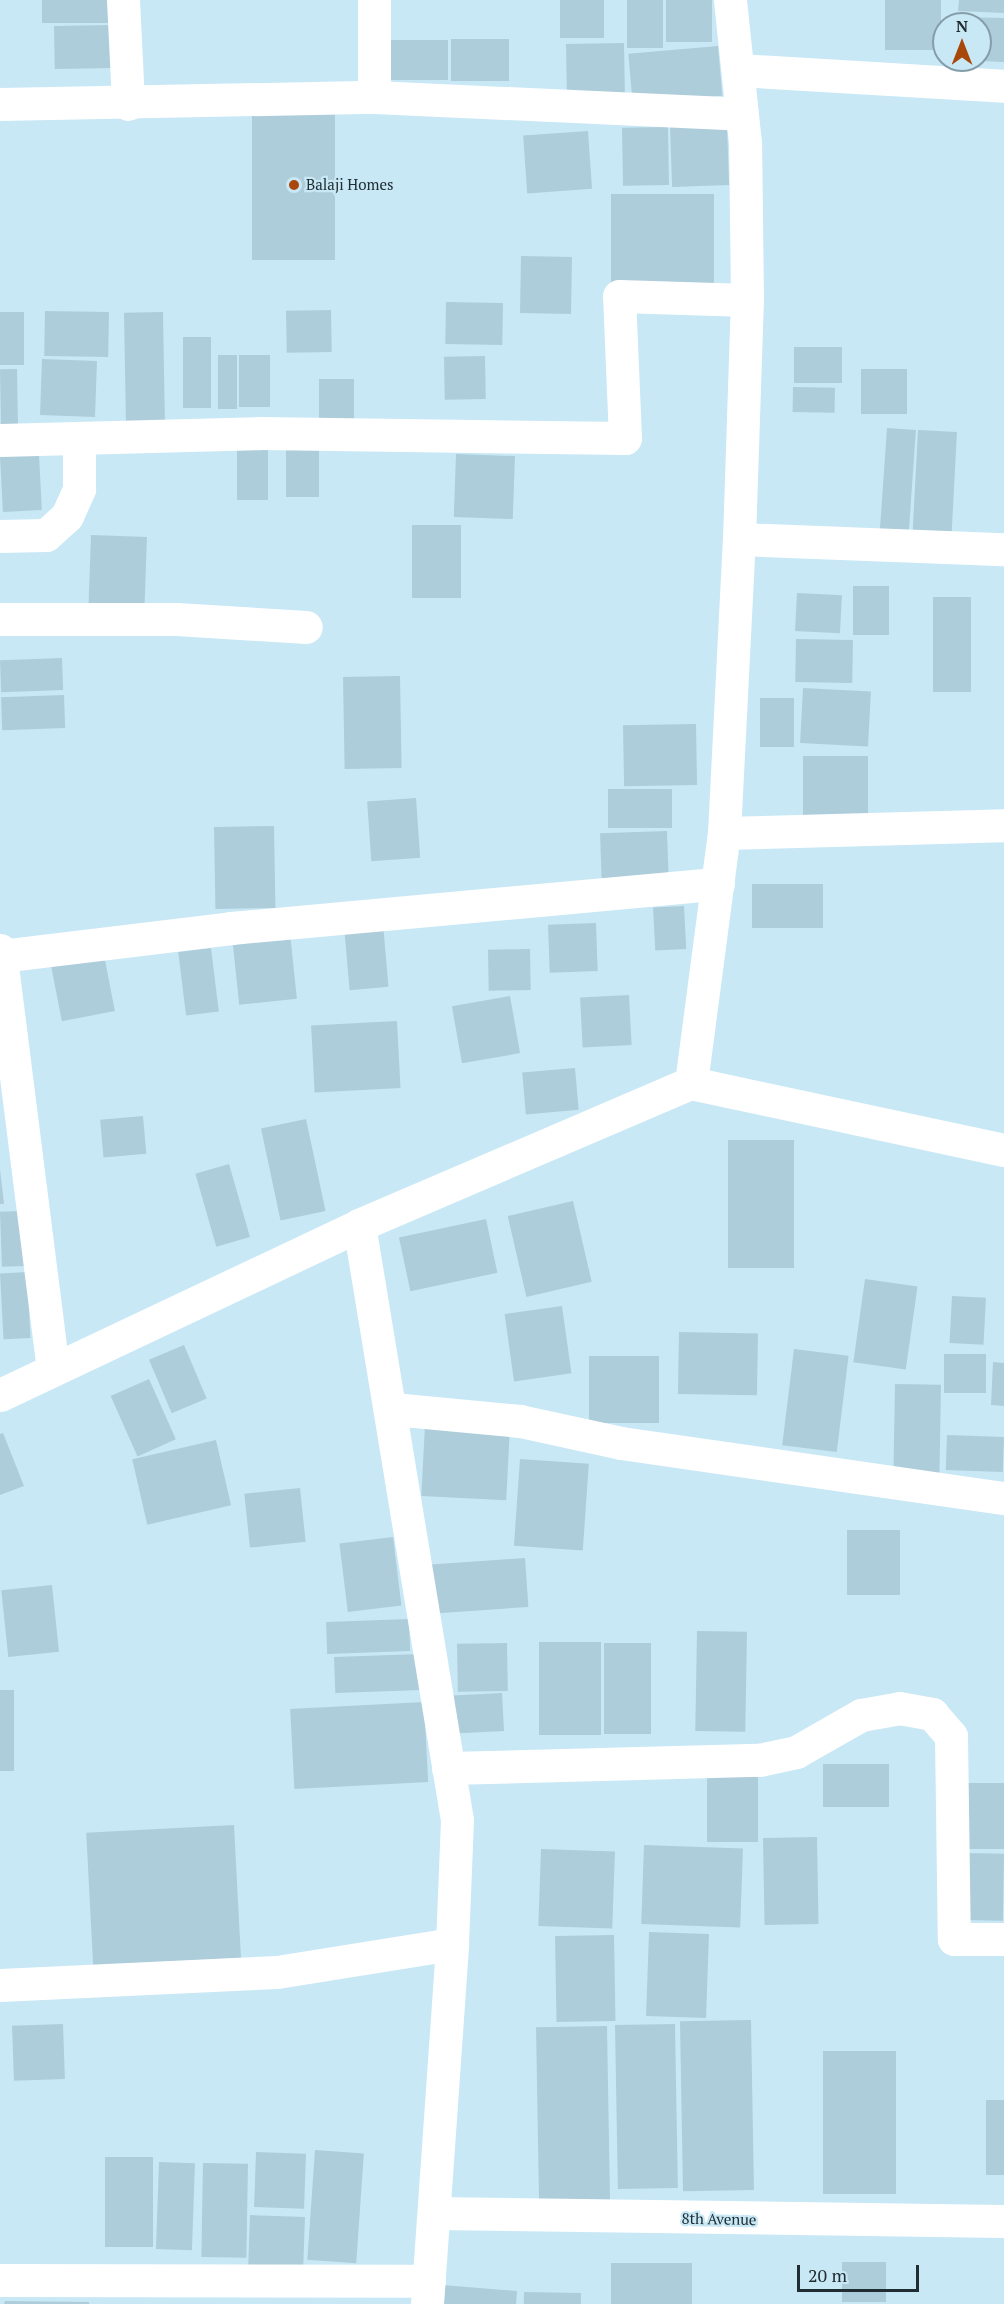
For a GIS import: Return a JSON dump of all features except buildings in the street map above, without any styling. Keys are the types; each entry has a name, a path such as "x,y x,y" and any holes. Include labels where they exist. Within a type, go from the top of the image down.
{"street":[{"path":"123,0 128,104"},
{"path":"374,0 374,97"},
{"path":"691,1083 724,833 739,539 747,300 742,114 730,0"},
{"path":"738,70 1004,86"},
{"path":"0,104 128,104 374,97 742,114"},
{"path":"0,440 79,440 260,433 625,438 619,296 747,300"},
{"path":"0,536 46,534 67,516 79,489 79,440"},
{"path":"739,539 1004,549"},
{"path":"0,618 306,627"},
{"path":"724,833 1004,825"},
{"path":"0,956 243,927 718,884"},
{"path":"0,950 53,1370"},
{"path":"0,1395 359,1225 691,1083 1004,1150"},
{"path":"0,2280 122,2292 428,2292 452,1944 457,1820 408,1536 393,1409 359,1225"},
{"path":"393,1409 520,1421 621,1443 1004,1498"},
{"path":"448,1768 759,1760 796,1752 861,1715 899,1708 932,1714 951,1736 954,1939 1004,1939"},
{"path":"0,1986 277,1972 452,1944"},
{"name":"8th Avenue","path":"434,2212 1004,2221"}],"place":[{"name":"Balaji Homes","path":"294,185"}]}
